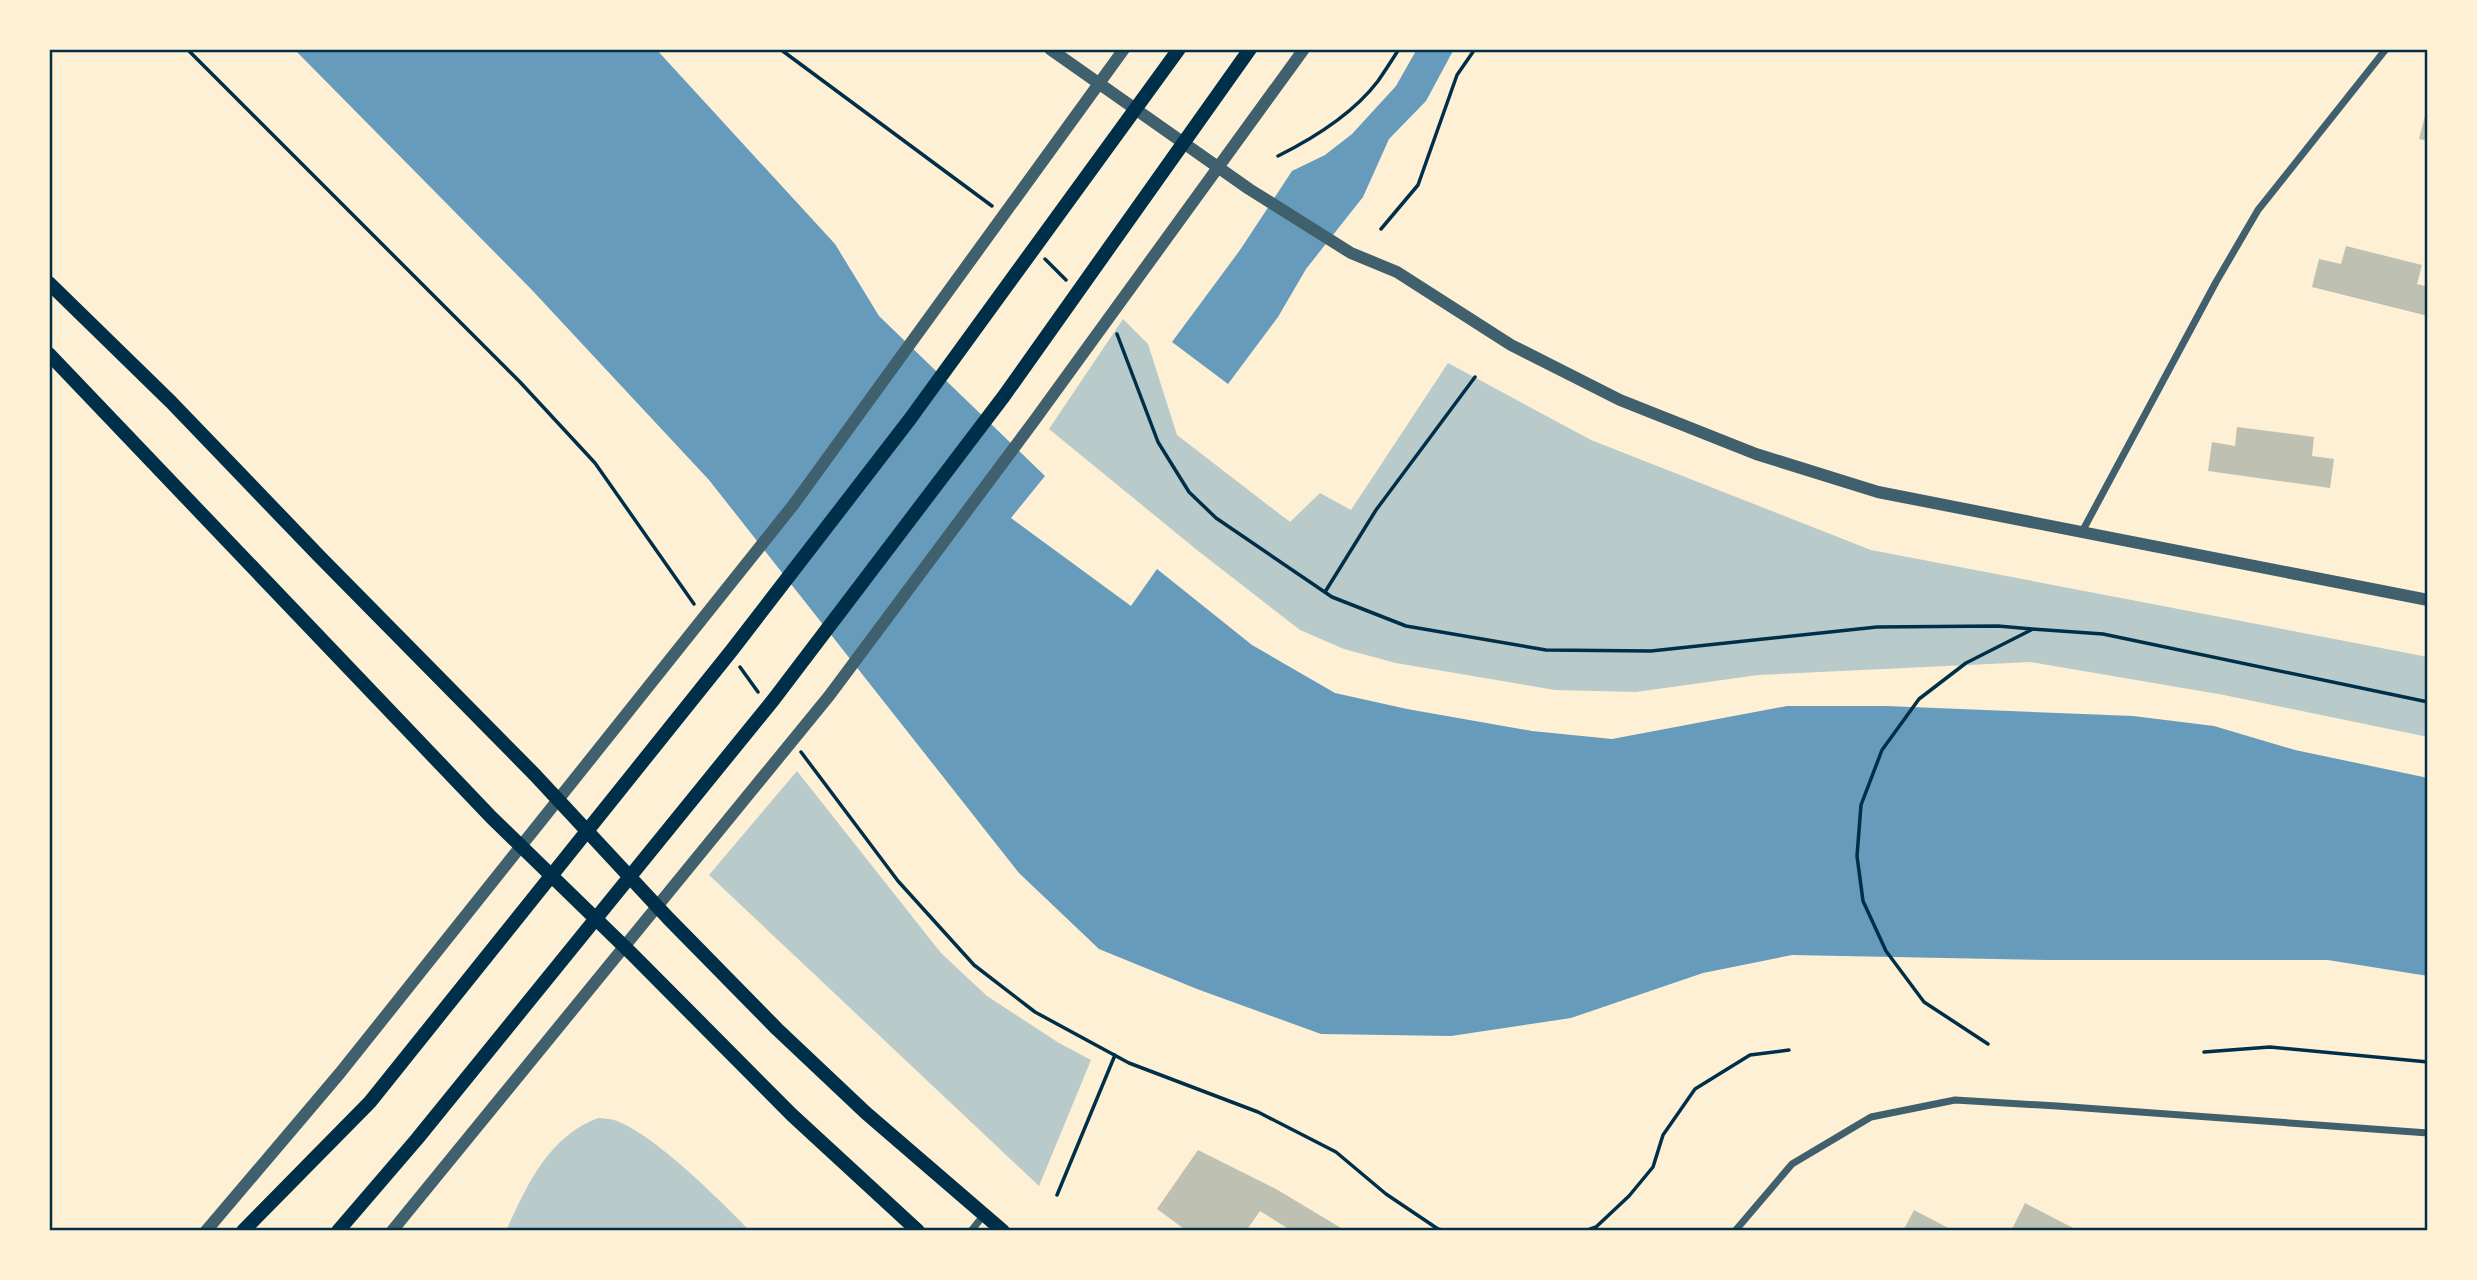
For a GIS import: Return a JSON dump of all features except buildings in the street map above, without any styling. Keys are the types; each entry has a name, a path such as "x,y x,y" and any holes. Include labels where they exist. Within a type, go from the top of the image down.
{"main road":[{"path":"243,1231 370,1102 732,650 893,441 1179,49"},
{"path":"338,1231 417,1139 774,699 1004,396 1250,49"},
{"path":"49,282 171,402 777,1028 866,1113 1003,1231"},
{"path":"49,354 491,817 792,1115 918,1231"},
{"path":"348,1231 417,1139"}],"street":[{"path":"1050,49 1249,189 1351,253 1397,272 1511,345 1620,400 1756,454 1878,492 2428,600"},
{"path":"206,1231 340,1073 794,504 1124,49"},
{"path":"392,1231 444,1171 830,696 1304,49"},
{"path":"2082,530 2216,282 2258,210 2386,49"},
{"path":"1735,1231 1792,1164 1871,1117 1955,1100 2057,1105 2428,1133"},
{"path":"971,1231 983,1216"}],"path":[{"path":"187,49 520,382 595,463 699,611"},
{"path":"780,49 985,198 994,208"},
{"path":"1278,156 1310,140 1349,110 1377,83 1399,49"},
{"path":"1381,229 1418,185 1457,75 1475,49"},
{"path":"1041,255 1070,284"},
{"path":"1116,331 1158,442 1189,492 1216,518 1325,592 1406,626 1546,650 1651,651 1877,627 1998,626 2103,634 2428,702"},
{"path":"1325,592 1376,510 1475,377"},
{"path":"1988,1044 1923,1002 1886,951 1863,901 1857,856 1861,805 1882,750 1919,699 1966,663 2032,629"},
{"path":"739,666 763,699"},
{"path":"795,743 898,881 974,965 1035,1012 1129,1063 1258,1112 1336,1152 1386,1194 1438,1229 1446,1231"},
{"path":"2204,1052 2270,1047 2428,1062"},
{"path":"1585,1231 1597,1227 1629,1196 1653,1167 1663,1135 1695,1089 1750,1055 1789,1050"},
{"path":"1057,1195 1115,1055"}],"shaded area":[{"path":"1123,319 1148,344 1177,435 1290,522 1320,493 1351,510 1448,363 1591,440 1871,550 2428,657 2428,737 2224,695 2031,662 1758,675 1636,692 1555,690 1396,663 1344,649 1300,630 1049,429"},
{"path":"797,771 941,953 987,996 1059,1043 1091,1060 1039,1186 709,875"},
{"path":"598,1118 614,1120 630,1127 666,1152 750,1231 506,1231 531,1180 552,1150 565,1137"}],"water":[{"path":"294,49 656,49 835,244 879,316 1045,476 1011,518 1131,606 1157,569 1252,645 1335,693 1532,731 1612,739 1787,706 1886,706 2133,716 2214,726 2295,750 2428,778 2428,976 2328,960 2048,960 1792,955 1703,973 1571,1018 1451,1036 1321,1034 1197,989 1099,949 1019,873 709,480 531,289"},
{"path":"1417,49 1454,49 1426,101 1389,139 1363,197 1306,269 1278,317 1228,384 1172,342 1240,250 1292,171 1325,155 1352,134 1396,86"}]}
